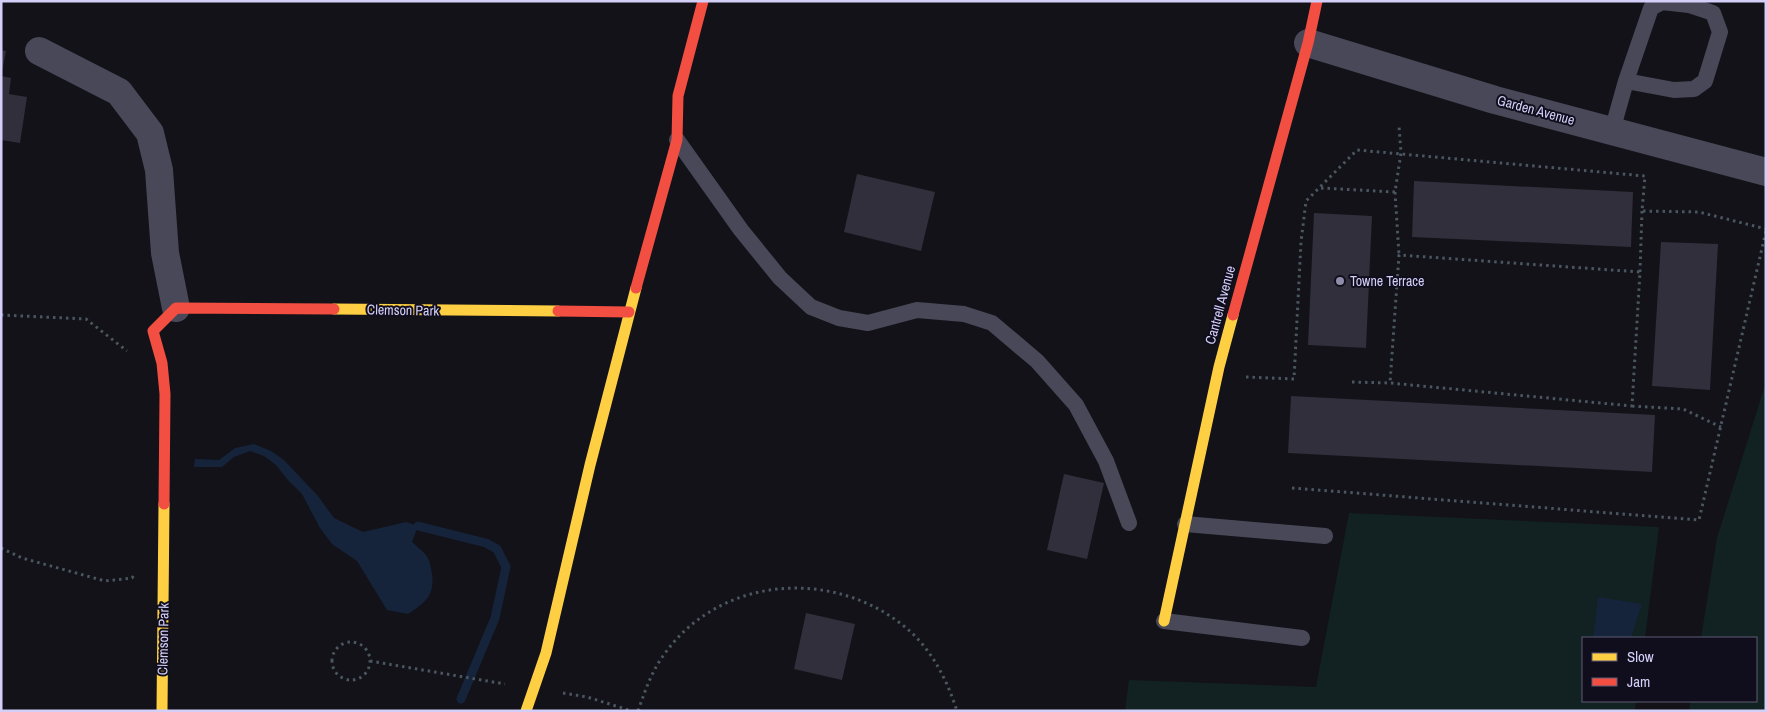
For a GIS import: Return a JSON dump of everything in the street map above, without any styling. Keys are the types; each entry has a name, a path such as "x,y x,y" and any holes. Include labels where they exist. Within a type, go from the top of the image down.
{"street":[{"path":"526,711 546,654 590,465 677,140 678,96 703,1"},
{"name":"Cantrell Avenue","path":"1164,621 1219,367 1318,1"},
{"name":"Garden Avenue","path":"1308,42 1495,100 1766,172"},
{"path":"39,51 119,92 150,133 160,170 165,253 176,308"},
{"name":"Clemson Park","path":"162,711 165,394 162,363 153,331 176,308 630,312"}],"lane":[{"path":"1612,131 1626,81 1651,8 1662,2 1689,5 1713,13 1720,32 1705,81 1694,89 1674,90 1626,81"},
{"path":"677,140 741,230 780,278 811,307 839,318 868,323 917,310 964,314 992,323 1037,361 1076,405 1106,461 1130,523"},
{"path":"1185,524 1325,536"},
{"path":"1164,621 1302,638"}],"path":[{"path":"1390,383 1399,255 1395,192 1401,153 1400,126"},
{"path":"1241,376 1294,379 1301,242 1306,201 1357,150 1401,153 1645,176 1632,406"},
{"path":"1321,188 1395,192"},
{"path":"1292,488 1699,520 1766,230 1699,212 1642,211"},
{"path":"1399,255 1640,272"},
{"path":"1,316 86,319 127,350 132,357"},
{"path":"1352,382 1390,383 1632,406 1683,409 1721,427"},
{"path":"1,548 22,558 106,581 132,578 138,571"},
{"path":"638,711 648,682 664,655 685,631 710,612 738,598 769,589 800,587 832,591 862,600 891,616 915,636 935,661 950,689 957,711"},
{"path":"349,642 362,644 369,654 370,661 366,672 356,679 350,680 338,675 332,664 334,652 343,643 349,642"},
{"path":"370,661 587,697 632,711"}],"shaded area":[{"path":"1766,382 1766,711 1689,711 1690,702 1757,702 1757,637 1701,637 1717,538"},
{"path":"1349,513 1659,527 1645,637 1582,637 1582,702 1636,702 1635,711 1125,711 1129,680 1316,687"}],"water":[{"path":"254,444 271,451 284,460 318,496 334,518 363,532 406,522 418,526 412,542 426,555 429,562 433,581 428,598 408,614 387,610 357,561 332,544 320,528 302,494 276,465 264,456 250,451 234,457 222,467 194,467 195,459 219,460 235,448"},
{"path":"1598,597 1642,604 1631,637 1593,637"}],"building":[{"path":"1,50 6,51 2,72 1,72"},
{"path":"1,76 11,78 9,94 27,97 20,143 1,140"},
{"path":"857,174 935,192 921,251 844,232"},
{"path":"1414,181 1633,192 1631,247 1412,237"},
{"name":"Towne Terrace","path":"1314,213 1372,216 1366,348 1308,345"},
{"path":"1661,242 1718,244 1710,390 1652,386"},
{"path":"1291,396 1655,415 1652,472 1288,453"},
{"path":"1064,474 1104,483 1087,559 1047,550"},
{"path":"806,613 855,624 842,680 794,669"}],"waterway":[{"path":"418,526 486,543 497,549 506,567 495,618 461,699"}],"traffic: slow":[{"path":"526,711 546,653 590,465 636,288"},
{"path":"334,309 558,311"},
{"path":"1164,621 1219,367 1233,315"},
{"path":"162,711 164,504"}],"traffic: jam":[{"path":"636,288 677,140 678,96 703,1"},
{"path":"1233,315 1308,43 1317,1"},
{"path":"164,504 165,394 162,363 153,331 176,308 334,309"},
{"path":"558,311 629,312"}],"place":[{"name":"Towne Terrace","path":"1340,281"}]}
